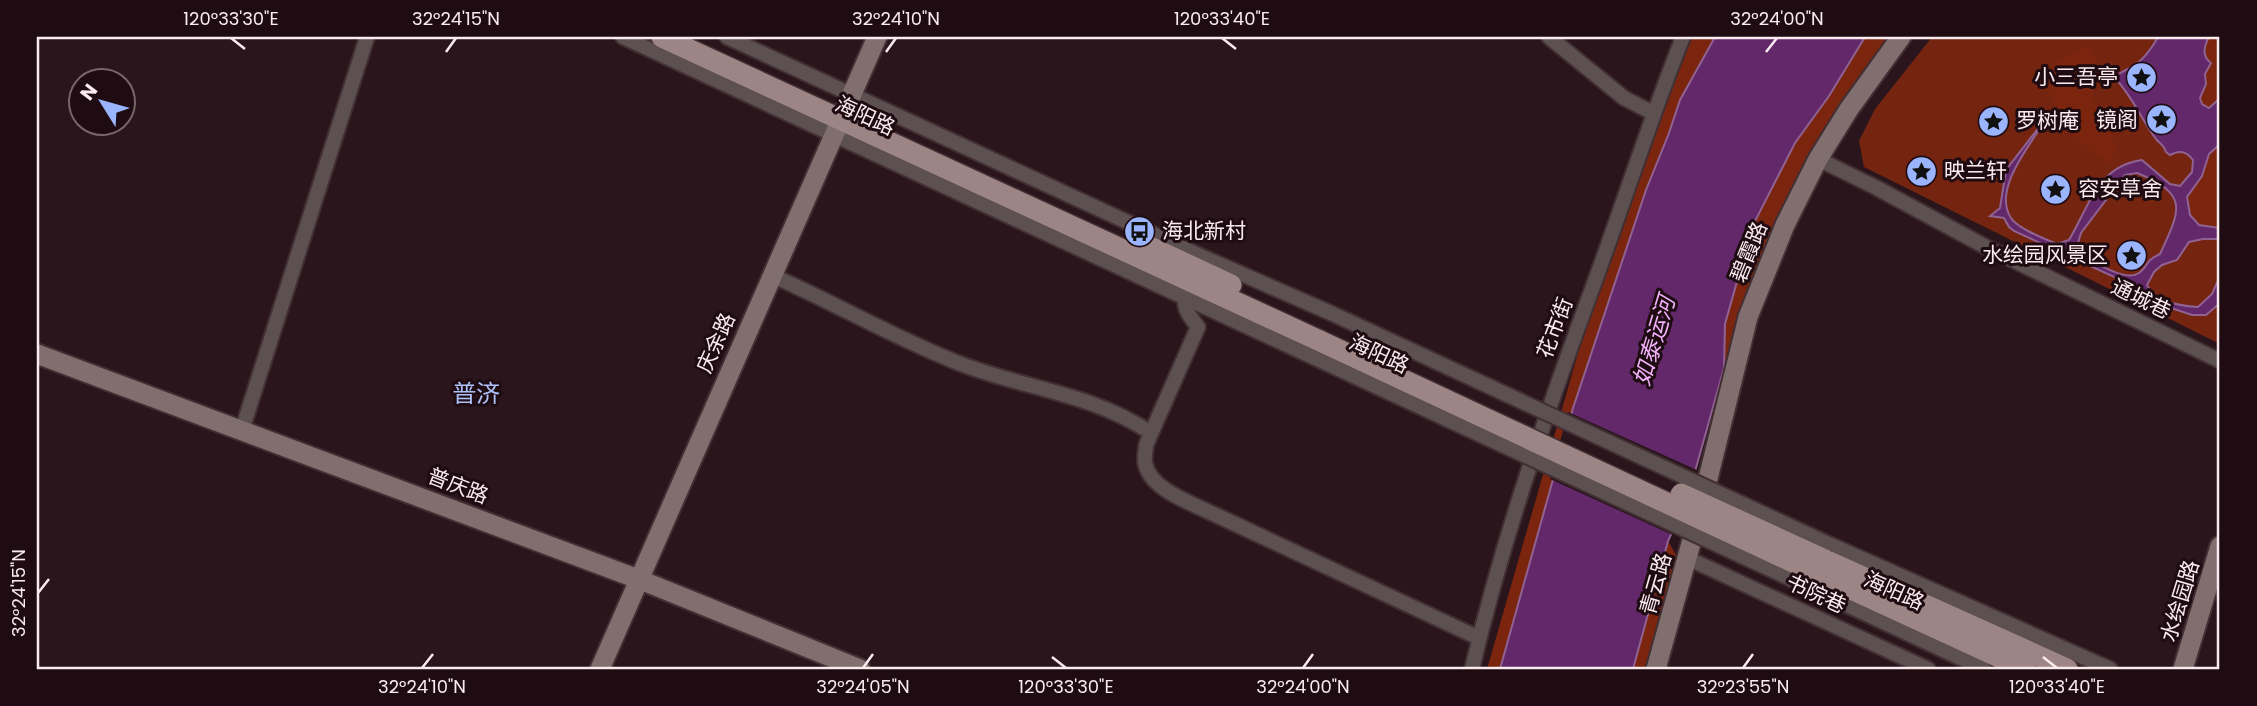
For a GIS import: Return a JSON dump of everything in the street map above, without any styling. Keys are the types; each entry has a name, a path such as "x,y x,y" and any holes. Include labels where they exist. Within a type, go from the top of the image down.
{"main road":[{"name":"海阳路","path":"662,37 843,114 1323,335 1825,568 2025,669"},
{"name":"海阳路","path":"693,37 843,114"},
{"name":"海阳路","path":"1825,568 2067,669"}],"street":[{"path":"242,430 367,37"},
{"path":"623,37 843,114 1825,568 2110,669"},
{"path":"727,37 843,114"},
{"name":"庆余路","path":"600,669 877,37"},
{"path":"1549,37 1624,98 1653,113"},
{"name":"花市街","path":"1472,669 1535,449 1653,113 1683,37"},
{"name":"碧霞路","path":"1700,512 1748,317 1784,225 1818,159 1849,109 1901,37"},
{"name":"通城巷","path":"1818,159 1986,247 2220,361"},
{"path":"771,275 961,364 1073,396 1127,417 1152,433"},
{"path":"1194,277 1185,309 1198,327 1146,445 1145,464 1154,480 1175,495 1479,638"},
{"name":"普庆路","path":"37,354 638,579 860,669"},
{"name":"青云路","path":"1656,669 1700,512"},
{"name":"水绘园路","path":"2183,669 2220,546"},
{"name":"书院巷","path":"1687,558 1928,669"},
{"path":"1825,568 1984,669"}],"shaded area":[{"path":"1692,37 1715,37 1680,100 1646,190 1573,408 1500,669 1487,669 1591,308"},
{"path":"1865,37 1893,37 1831,119 1791,194 1754,273 1724,368 1725,324 1753,225 1795,143 1829,96"},
{"name":"水绘园风景区","path":"1932,37 2220,37 2220,344 1864,167 1859,141 1875,109"},
{"path":"2209,37 2220,37 2220,98 2210,108 2202,104 2200,98 2206,84 2205,74 2211,63 2205,51"},
{"path":"2088,45 2096,59 2098,72 2092,97 2117,146 2111,164 2090,150 2075,135 2035,75"},
{"path":"2220,147 2220,228 2199,225 2190,215 2187,197 2202,176 2209,154"},
{"path":"1668,541 1676,555 1646,669 1633,669"}],"water":[{"name":"如泰运河","path":"1715,37 1865,37 1829,96 1795,143 1753,225 1725,324 1724,368 1687,500 1668,541 1633,669 1500,669 1573,408 1646,190 1680,100"},
{"path":"2158,37 2209,37 2204,51 2211,63 2205,74 2206,84 2200,98 2202,104 2209,108 2220,98 2220,144 2209,154 2202,176 2187,197 2190,215 2199,225 2220,228 2220,239 2189,242 2177,260 2162,265 2154,272 2147,285 2162,299 2198,307 2212,294 2220,276 2220,303 2206,315 2192,315 2153,302 2134,286 2014,231 2004,218 1990,216 2000,208 2006,170 2050,113 2017,164 2007,193 2006,206 2011,218 2025,230 2057,244 2069,240 2104,179 2127,164 2142,160 2170,184 2180,186 2192,172 2193,160 2183,152 2170,155 2166,152 2115,78 2142,59","holes":["2137,173 2154,181 2173,196 2176,214 2160,254 2151,259 2139,273 2125,275 2116,272 2076,250 2081,233 2125,175"]}],"pier":[{"path":"1568,412 1699,471 1675,536 1550,479"}],"place":[{"name":"小三吾亭","path":"2141,77"},
{"name":"镜阁","path":"2161,120"},
{"name":"罗树庵","path":"1993,121"},
{"name":"映兰轩","path":"1921,171"},
{"name":"容安草舍","path":"2055,189"},
{"name":"海北新村","path":"1139,231"},
{"name":"水绘园风景区","path":"2131,255"}],"district":[{"name":"普济","path":"476,394"}]}
